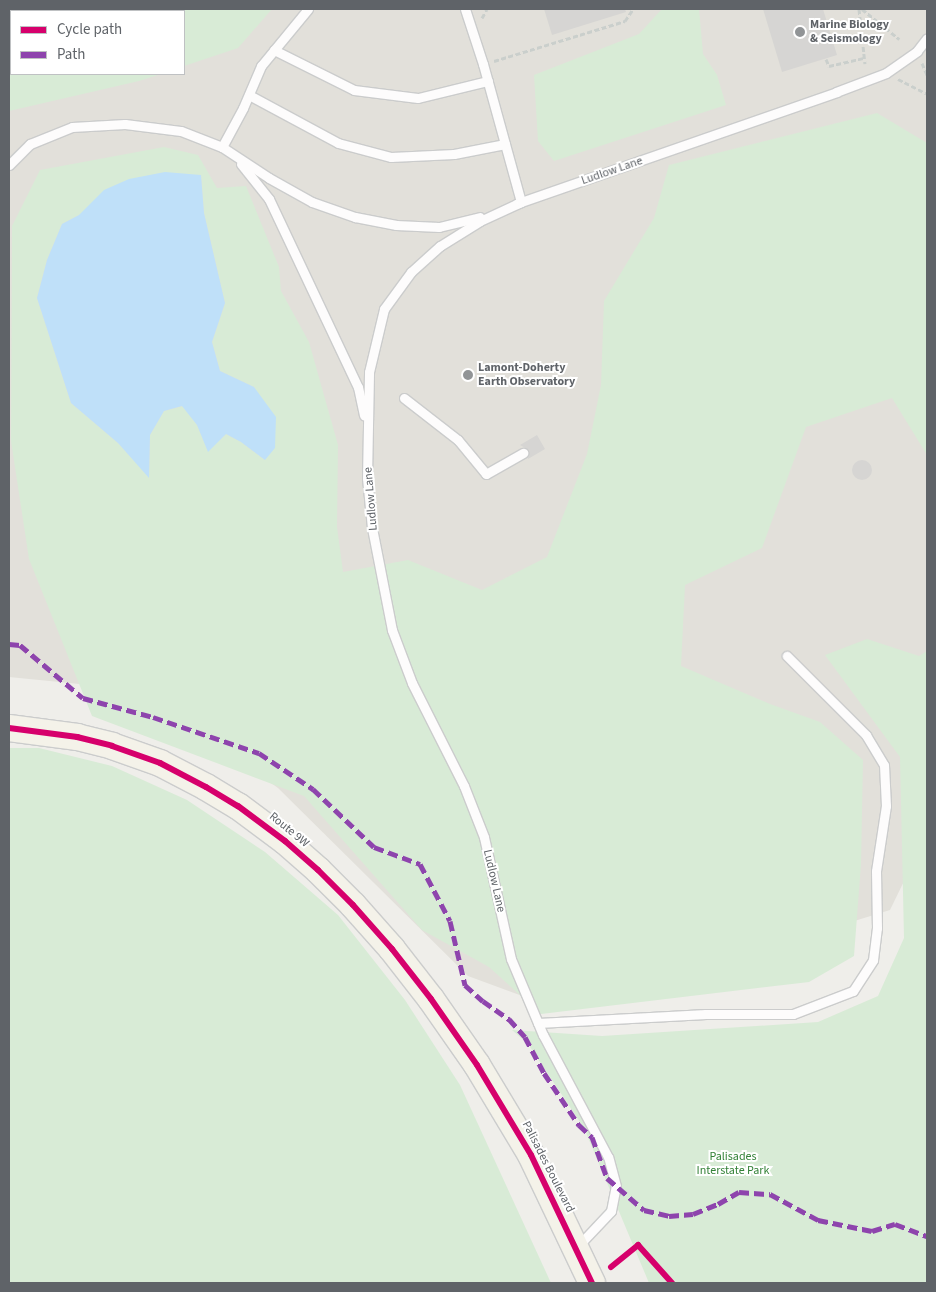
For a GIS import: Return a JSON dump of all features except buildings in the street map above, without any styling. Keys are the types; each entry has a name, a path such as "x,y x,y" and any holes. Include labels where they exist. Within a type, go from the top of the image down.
{"main road":[{"name":"Route 9W","path":"9,728 41,730 77,737 144,757 206,787 262,823 318,870 372,926 431,999 477,1065"},
{"name":"Palisades Boulevard","path":"477,1065 531,1155 592,1283"}],"lane":[{"path":"222,147 249,95 261,66 308,9"},
{"path":"9,165 30,144 72,127 125,124 181,131 222,147 269,178 312,202 355,217 396,224 439,227 478,218 521,202 488,81 465,9"},
{"name":"Ludlow Lane","path":"576,1248 611,1211 616,1186 608,1157 538,1023 511,959 484,837 464,786 412,683 392,630 372,528 367,478 370,372 384,309 411,272 440,246 480,221 521,202 886,73 917,51 927,38"},
{"path":"274,50 354,90 418,98 488,81"},
{"path":"249,95 338,143 391,157 454,154 505,144"},
{"path":"222,147 248,171 269,200 358,387 367,428"},
{"path":"404,398 458,440 486,474 523,453"},
{"path":"538,1023 706,1014 792,1014 853,991 873,960 877,928 876,871 886,806 884,765 866,735 787,656"}],"path":[{"path":"483,64 625,21 633,9"},
{"path":"860,9 899,39"},
{"path":"860,9 865,64"},
{"path":"826,59 829,66 864,58"},
{"path":"886,73 927,94"}],"shaded area":[{"name":"Lamont-Doherty Earth Observatory","path":"238,9 927,9 927,834 890,910 563,1011 468,976 278,788 140,690 9,677 9,66 10,75 185,75 185,26"}],"green space":[{"path":"9,9 272,9 238,48 185,66 185,10 10,10 10,75 158,75 9,111"},
{"path":"662,9 699,9 703,54 717,75 726,105 554,161 538,141 534,75 639,34"},
{"path":"877,113 927,143 927,455 892,398 806,427 762,548 685,585 681,666 770,704 820,722 863,760 861,864 854,956 809,982 541,1014 489,967 422,930 304,796 92,716 29,559 11,441 12,226 40,170 164,147 198,155 217,188 246,186 279,267 281,291 309,342 338,445 337,527 343,572 408,560 482,590 547,557 587,454 601,385 604,301 654,218 669,165","holes":["201,175 204,213 225,303 212,342 220,371 254,387 265,460 241,442 226,434 208,451 197,425 183,406 164,411 150,435 149,477 118,443 71,403 37,298 47,260 62,224 79,215"]},
{"name":"Palisades Interstate Park","path":"867,639 919,656 927,651 927,1283 649,1283 584,1128 528,1044 512,1030 602,1036 818,1022 878,996 904,938 900,757 825,655"},
{"path":"9,748 39,748 112,766 187,800 265,852 338,915 405,1000 460,1085 551,1283 9,1283"}],"water":[{"path":"165,172 201,175 204,213 225,303 212,342 220,371 254,387 276,417 275,448 265,460 241,442 226,434 208,452 197,425 182,406 164,411 150,435 149,478 118,443 71,403 37,298 47,260 62,224 79,215 104,190 129,179"}],"marked path":[{"path":"9,644 20,645 83,698 153,717 259,753 313,789 374,847 420,864 450,921 465,985 483,1001 509,1019 525,1037 544,1073 579,1125 592,1137 607,1178 644,1210 669,1216 693,1214 718,1204 739,1192 770,1194 818,1220 872,1231 895,1224 927,1236"}],"cycle path":[{"path":"9,728 77,737 112,746 160,763 238,806 285,841 318,870 353,905 392,949 431,999 477,1065 531,1155 592,1283"},
{"path":"611,1267 638,1245 672,1283"}],"place":[{"name":"Marine Biology & Seismology","path":"800,32"},
{"name":"Lamont-Doherty Earth Observatory","path":"468,375"}]}
